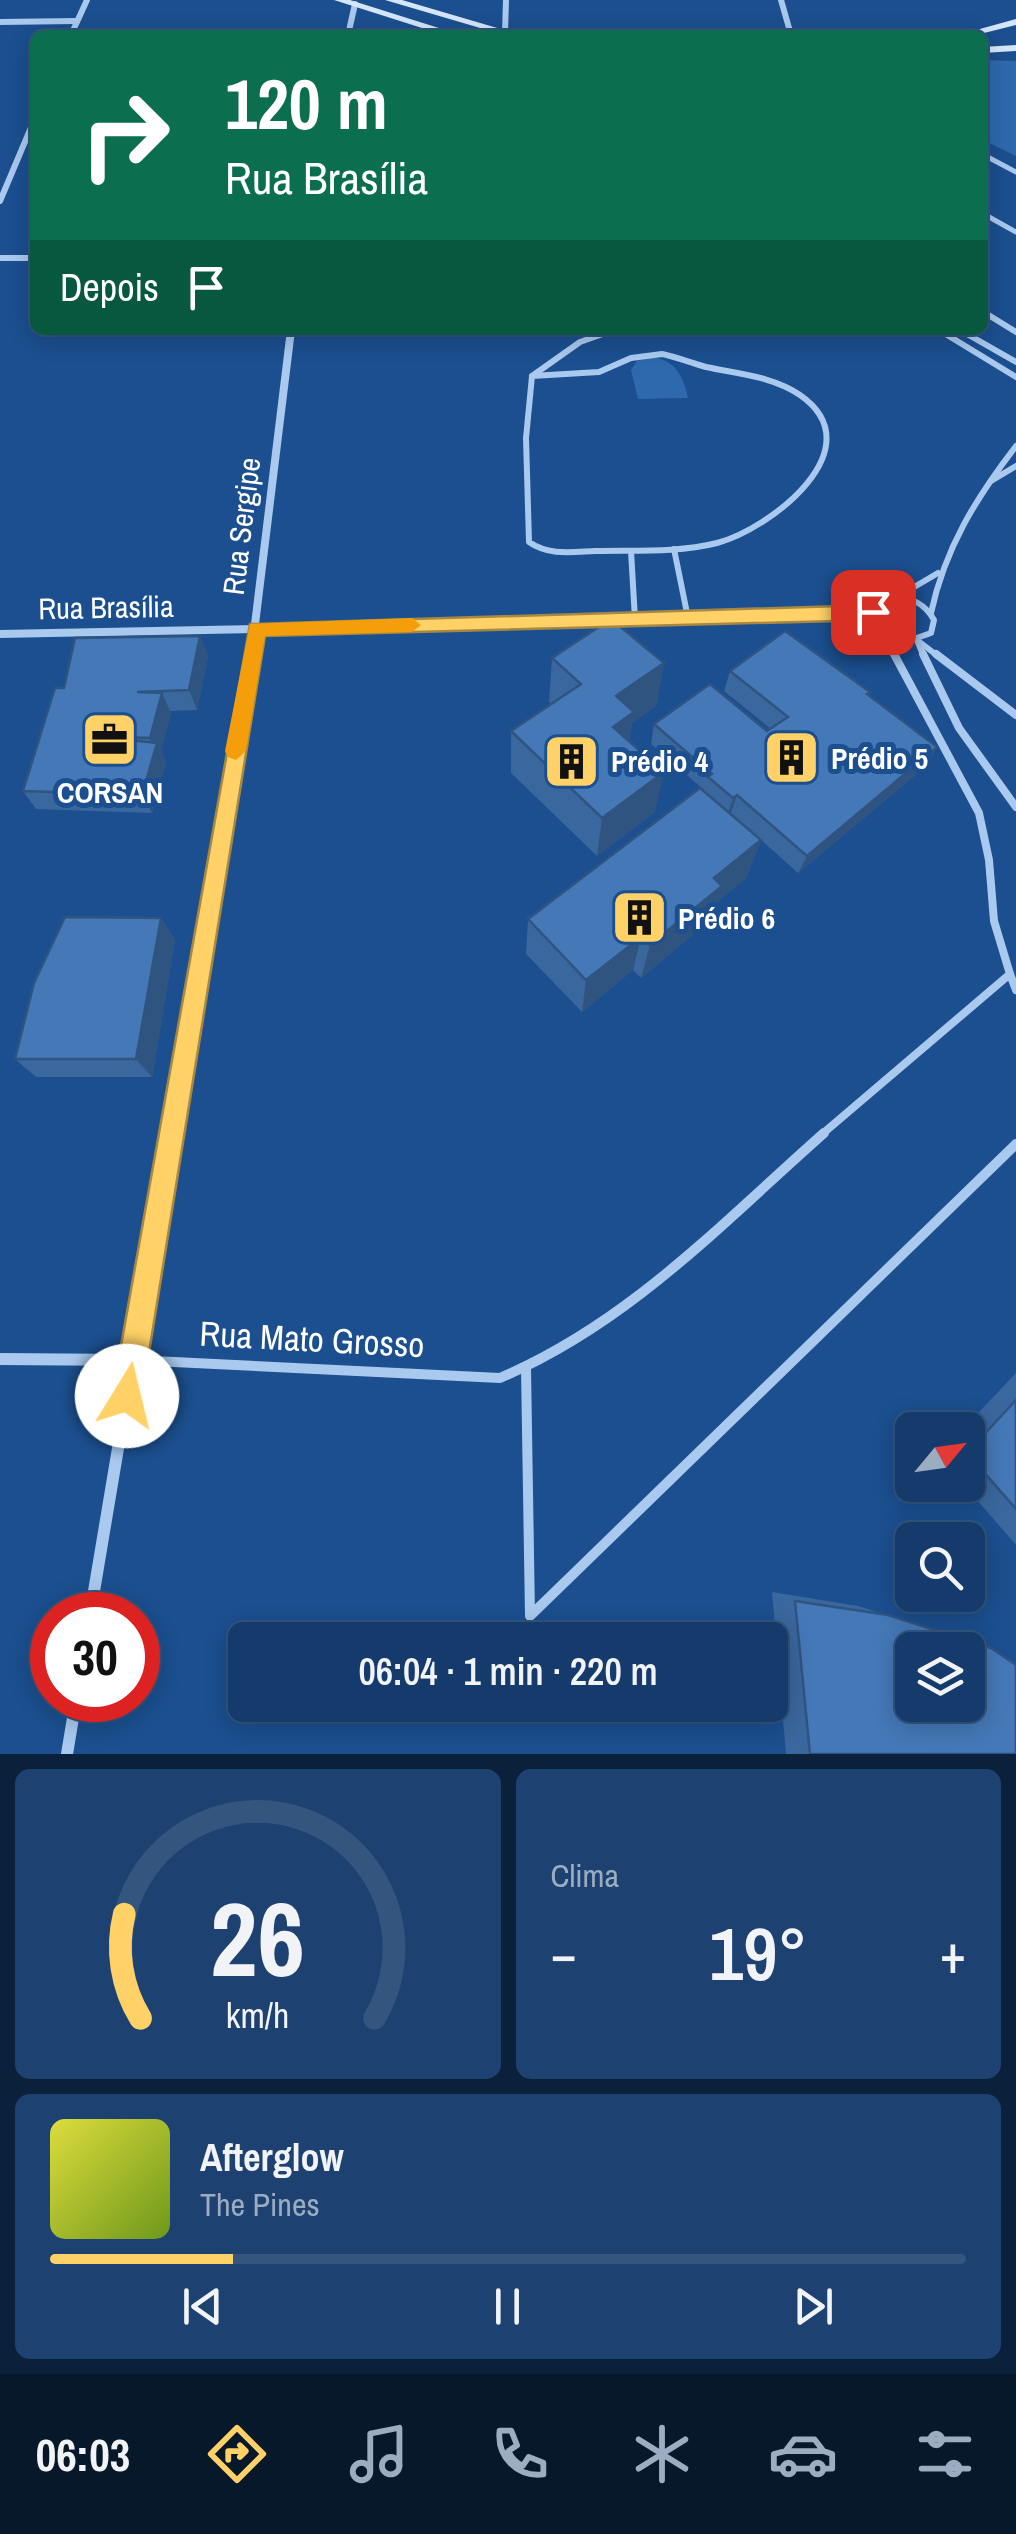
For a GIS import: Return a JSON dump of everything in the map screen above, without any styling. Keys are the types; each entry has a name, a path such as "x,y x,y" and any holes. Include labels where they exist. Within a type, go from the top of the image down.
{"main road":[{"path":"339,0 440,30"},
{"path":"390,0 496,30"},
{"path":"983,30 1016,22"},
{"path":"988,50 1016,48"}],"street":[{"path":"72,30 87,0"},
{"path":"506,0 510,30"},
{"path":"781,0 790,30"},
{"path":"349,30 354,4"},
{"path":"0,22 76,22"},
{"path":"0,200 30,130"},
{"path":"0,258 30,258"},
{"name":"Rua Sergipe","path":"94,1592 256,629 290,335"},
{"name":"Rua Brasília","path":"0,634 256,629"},
{"name":"Rua Mato Grosso","path":"0,1359 133,1360"},
{"path":"67,1754 72,1722"}],"lane":[{"path":"988,157 1016,172"},
{"path":"988,216 1016,232"},
{"path":"988,315 1016,332"},
{"path":"532,376 599,372 631,358 662,354 769,380 805,398 823,419 830,432 822,465 786,504 755,528 732,538 631,551 554,552 536,548 529,542 526,438 532,376 580,342 600,335"},
{"path":"947,335 1016,377"},
{"path":"969,335 1016,362"},
{"path":"918,640 934,627 931,612 938,572 961,522 1016,446"},
{"path":"987,483 1016,466"},
{"path":"674,548 688,618"},
{"path":"631,551 635,619"},
{"path":"938,572 899,596 881,601 873,612 979,813 989,860 994,921 1016,990"},
{"path":"899,596 918,601 931,612"},
{"name":"Rua Brasília","path":"256,629 873,612"},
{"path":"882,632 899,640 918,640 1016,715"},
{"path":"918,640 938,696 986,772 1016,807"},
{"path":"1010,974 799,1156 648,1294 526,1368 530,1616 1016,1144"},
{"name":"Rua Mato Grosso","path":"133,1360 500,1378 526,1368"}],"shaded area":[{"path":"988,60 1016,61 1016,156 988,142"},
{"path":"651,357 677,370 688,398 638,399 631,370 637,361"}],"building":[{"path":"611,619 664,663 616,696 634,712 613,727 664,772 602,818 511,731 581,684 552,658"},
{"name":"Prédio 5","path":"785,631 870,692 867,694 937,747 807,856 737,795 733,798 708,777 712,774 654,724 710,684 767,731 788,717 730,671"},
{"path":"200,636 189,690 137,692 162,693 150,738 93,736 157,743 142,795 23,791 55,688 64,688 75,638"},
{"name":"Prédio 6","path":"700,788 761,840 714,878 722,886 650,945 641,937 586,980 528,919"},
{"path":"65,917 161,918 136,1059 15,1059 34,983"},
{"path":"1016,1400 1016,1509 985,1473 985,1434"},
{"path":"795,1601 888,1615 941,1632 895,1632 895,1722 985,1722 985,1646 1016,1665 1016,1754 810,1754"}],"slow traffic":[{"path":"236,751 256,629 412,625"}],"place":[{"name":"CORSAN","path":"110,739"},
{"name":"Prédio 5","path":"792,758"},
{"name":"Prédio 4","path":"572,761"},
{"name":"Prédio 6","path":"639,918"}],"route":[{"path":"127,1396 256,629 873,612"}]}
